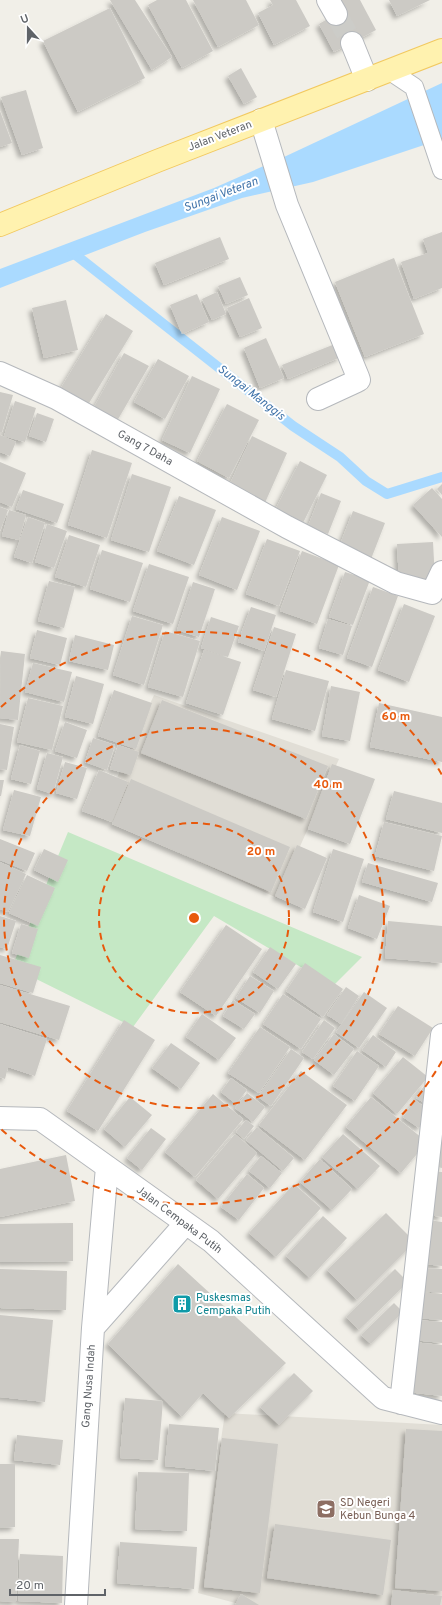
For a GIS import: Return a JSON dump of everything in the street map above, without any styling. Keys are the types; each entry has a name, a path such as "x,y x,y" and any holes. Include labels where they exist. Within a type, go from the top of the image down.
{"main road":[{"name":"Jalan Veteran","path":"0,225 157,161 442,50"}],"street":[{"path":"352,43 367,80"},
{"path":"261,120 287,205 359,380 318,399"},
{"name":"Gang 7 Daha","path":"0,373 56,398 287,526 396,582 430,593 434,591 442,572"},
{"path":"401,1403 442,1035"},
{"name":"Jalan Cempaka Putih","path":"0,1118 40,1119 211,1241 383,1398 442,1413"},
{"name":"Gang Nusa Indah","path":"76,1605 93,1328 107,1167"},
{"path":"93,1328 186,1224"}],"lane":[{"path":"390,71 414,86 440,165"}],"shaded area":[{"path":"154,695 339,759 277,898 100,816"},
{"name":"SD Negeri Kebun Bunga 4","path":"225,1413 442,1425 442,1605 243,1605 198,1593"}],"green space":[{"path":"68,832 362,957 333,986 214,916 133,1027 12,967"}],"water":[{"name":"Sungai Veteran","path":"442,83 442,139 313,182 242,198 145,232 0,288 0,269 214,188"}],"building":[{"path":"110,0 135,0 172,57 152,70"},
{"path":"157,0 186,0 213,51 182,68 148,5"},
{"path":"193,0 246,0 259,25 218,47"},
{"path":"270,0 296,0 310,26 274,45 258,13 273,5"},
{"path":"328,0 360,0 376,30 334,52 319,24 336,14"},
{"path":"389,0 430,0 397,16"},
{"path":"110,8 145,78 78,112 43,41"},
{"path":"241,68 257,97 244,104 228,76"},
{"path":"26,90 43,148 22,155 1,97"},
{"path":"0,111 12,143 0,147"},
{"path":"442,232 442,288 414,299 401,262 428,253 423,239"},
{"path":"220,237 229,259 164,285 155,263"},
{"path":"394,258 424,334 365,357 335,282"},
{"path":"240,277 248,295 226,304 218,286"},
{"path":"217,292 226,314 212,320 202,299"},
{"path":"197,294 209,322 182,334 170,305"},
{"path":"249,298 262,328 240,337 227,308"},
{"path":"66,300 78,350 44,358 32,308"},
{"path":"106,314 133,331 86,408 59,391"},
{"path":"266,338 284,378 260,388 244,348"},
{"path":"335,344 341,357 288,379 282,365"},
{"path":"124,353 149,366 117,421 93,409"},
{"path":"158,359 189,376 165,419 134,402"},
{"path":"192,376 220,389 190,453 162,440"},
{"path":"0,392 13,395 2,432 0,432"},
{"path":"15,401 36,408 25,442 4,436"},
{"path":"227,404 259,420 229,478 197,461"},
{"path":"37,413 54,419 46,442 29,436"},
{"path":"0,435 16,442 10,456 0,452"},
{"path":"252,436 287,453 264,505 228,488"},
{"path":"92,450 132,463 107,538 68,525"},
{"path":"300,461 327,475 301,527 273,514"},
{"path":"0,462 26,473 12,507 0,502"},
{"path":"132,474 171,487 149,552 111,540"},
{"path":"442,484 442,495 437,489"},
{"path":"432,488 442,499 442,537 413,505"},
{"path":"23,490 64,504 57,523 16,509"},
{"path":"321,493 341,501 328,534 308,526"},
{"path":"179,496 216,510 194,565 157,551"},
{"path":"0,507 8,510 0,531"},
{"path":"9,510 26,515 19,540 2,536"},
{"path":"353,511 385,523 371,559 339,547"},
{"path":"28,517 45,523 32,563 14,557"},
{"path":"222,517 260,531 237,590 199,575"},
{"path":"47,524 67,531 54,568 35,562"},
{"path":"69,535 100,545 86,587 55,577"},
{"path":"267,539 300,551 279,606 246,594"},
{"path":"433,542 435,580 399,582 397,544"},
{"path":"102,550 143,563 130,602 90,589"},
{"path":"302,551 339,565 317,624 280,611"},
{"path":"149,564 189,577 173,624 133,611"},
{"path":"345,572 370,580 353,625 329,617"},
{"path":"49,581 75,587 64,628 38,621"},
{"path":"193,582 215,589 199,637 177,630"},
{"path":"373,587 398,596 372,667 347,658"},
{"path":"404,604 435,616 409,682 378,670"},
{"path":"251,607 276,615 264,651 238,642"},
{"path":"132,616 163,625 144,685 113,675"},
{"path":"211,617 239,626 228,657 201,648"},
{"path":"328,619 352,626 343,655 319,648"},
{"path":"274,627 296,634 276,697 253,690"},
{"path":"37,630 67,638 60,665 30,658"},
{"path":"165,631 200,641 183,697 148,687"},
{"path":"75,635 114,645 108,670 69,661"},
{"path":"204,650 241,662 223,715 186,703"},
{"path":"1,651 25,654 18,720 0,718"},
{"path":"33,663 72,672 64,702 25,692"},
{"path":"286,670 329,681 315,731 272,719"},
{"path":"76,676 104,684 93,724 65,717"},
{"path":"331,686 360,692 350,741 322,736"},
{"path":"114,690 152,703 136,749 98,736"},
{"path":"28,698 63,706 52,750 17,742"},
{"path":"162,700 328,766 306,819 141,753"},
{"path":"379,703 442,717 442,762 370,747"},
{"path":"65,722 87,730 77,758 55,751"},
{"path":"0,724 14,727 7,770 0,769"},
{"path":"93,738 115,745 107,770 85,762"},
{"path":"20,745 40,751 31,784 11,779"},
{"path":"118,745 139,752 131,775 110,769"},
{"path":"47,753 63,757 53,794 37,789"},
{"path":"65,762 87,768 77,799 56,793"},
{"path":"332,764 375,779 350,844 308,829"},
{"path":"99,770 128,782 112,822 82,811"},
{"path":"131,779 290,847 271,892 112,824"},
{"path":"0,780 4,780 1,796 0,796"},
{"path":"14,790 41,797 30,836 3,830"},
{"path":"394,791 442,803 442,833 386,819"},
{"path":"384,822 442,836 434,871 375,856"},
{"path":"0,839 35,853 27,871 0,860"},
{"path":"297,845 327,858 305,909 275,896"},
{"path":"44,849 68,860 58,882 34,870"},
{"path":"333,849 364,859 343,922 313,912"},
{"path":"0,862 26,874 8,912 0,909"},
{"path":"368,863 438,883 432,902 362,882"},
{"path":"27,875 55,888 38,926 9,913"},
{"path":"359,895 390,906 377,939 348,928"},
{"path":"0,916 16,921 7,949 0,947"},
{"path":"388,921 442,926 442,963 385,958"},
{"path":"21,924 38,929 29,958 12,953"},
{"path":"226,925 262,949 216,1016 180,992"},
{"path":"270,947 296,964 278,989 253,972"},
{"path":"0,955 41,967 33,993 0,983"},
{"path":"305,963 343,989 323,1017 286,991"},
{"path":"250,976 274,991 260,1013 236,998"},
{"path":"0,985 70,1006 59,1040 0,1022"},
{"path":"346,987 359,996 341,1024 327,1015"},
{"path":"364,992 387,1008 359,1048 336,1032"},
{"path":"283,994 321,1019 301,1049 263,1024"},
{"path":"233,1000 255,1014 244,1029 223,1016"},
{"path":"398,1006 433,1028 415,1056 379,1034"},
{"path":"202,1014 236,1038 219,1060 186,1037"},
{"path":"124,1020 155,1040 98,1131 67,1111"},
{"path":"324,1020 335,1028 313,1059 302,1052"},
{"path":"0,1024 47,1039 35,1076 8,1067 5,1079 0,1077"},
{"path":"260,1027 290,1047 259,1093 228,1073"},
{"path":"334,1034 354,1049 334,1075 314,1060"},
{"path":"373,1035 396,1052 386,1067 362,1050"},
{"path":"171,1043 200,1063 181,1089 152,1068"},
{"path":"291,1049 304,1058 271,1106 258,1097"},
{"path":"357,1051 379,1066 355,1101 333,1086"},
{"path":"403,1057 428,1077 397,1114 373,1093"},
{"path":"301,1071 347,1105 305,1160 259,1125"},
{"path":"231,1078 247,1090 236,1104 221,1092"},
{"path":"424,1086 434,1093 426,1104 416,1098"},
{"path":"247,1093 265,1107 253,1122 235,1108"},
{"path":"213,1094 243,1119 195,1177 165,1152"},
{"path":"130,1097 152,1115 125,1147 104,1129"},
{"path":"371,1097 427,1142 401,1173 346,1127"},
{"path":"415,1100 431,1112 419,1128 403,1117"},
{"path":"246,1120 254,1126 244,1139 236,1132"},
{"path":"257,1127 294,1158 283,1171 246,1140"},
{"path":"151,1128 166,1139 142,1170 127,1158"},
{"path":"442,1133 442,1168 437,1167"},
{"path":"235,1134 257,1153 218,1199 196,1180"},
{"path":"343,1134 380,1166 358,1189 322,1157"},
{"path":"66,1155 75,1201 0,1217 0,1169"},
{"path":"261,1156 282,1173 270,1188 249,1171"},
{"path":"320,1159 352,1189 332,1210 300,1182"},
{"path":"433,1171 442,1172 442,1217 428,1215"},
{"path":"247,1174 264,1188 239,1220 221,1207"},
{"path":"294,1184 321,1208 276,1257 249,1233"},
{"path":"386,1213 415,1242 357,1300 327,1270"},
{"path":"323,1216 347,1238 310,1278 286,1256"},
{"path":"429,1220 442,1222 442,1266 424,1264"},
{"path":"73,1223 73,1261 0,1262 0,1224"},
{"name":"Puskesmas Cempaka Putih","path":"178,1264 286,1363 229,1418 203,1393 182,1417 108,1344"},
{"path":"423,1268 442,1269 442,1293 421,1291"},
{"path":"0,1269 67,1271 66,1310 0,1308"},
{"path":"395,1269 408,1282 359,1330 346,1317"},
{"path":"418,1292 442,1294 442,1320 416,1318"},
{"path":"394,1303 403,1312 371,1344 361,1335"},
{"path":"0,1315 53,1320 45,1402 0,1397"},
{"path":"415,1320 442,1322 442,1343 413,1340"},
{"path":"413,1342 442,1345 442,1396 407,1392"},
{"path":"294,1373 313,1391 279,1425 260,1407"},
{"path":"125,1398 163,1401 158,1460 120,1458"},
{"path":"169,1424 219,1428 215,1471 165,1466"},
{"path":"406,1429 442,1431 442,1591 395,1588"},
{"path":"17,1435 63,1440 60,1465 14,1460"},
{"path":"222,1438 278,1444 260,1593 204,1587"},
{"path":"0,1464 15,1464 15,1527 0,1528"},
{"path":"138,1472 189,1473 187,1531 135,1529"},
{"path":"275,1524 391,1540 383,1595 267,1578"},
{"path":"0,1539 19,1539 16,1602 0,1601"},
{"path":"120,1542 197,1547 194,1589 117,1583"},
{"path":"20,1554 63,1556 62,1603 18,1601"},
{"path":"393,1590 442,1596 440,1605 391,1605"},
{"path":"241,1594 259,1605 235,1605"}],"waterway":[{"name":"Sungai Manggis","path":"72,252 293,426 340,457 366,481 387,494 442,477"}],"tunnel":[{"path":"336,14 352,43"}],"place":[{"name":"Puskesmas Cempaka Putih","path":"182,1304"},
{"name":"SD Negeri Kebun Bunga 4","path":"326,1509"}]}
